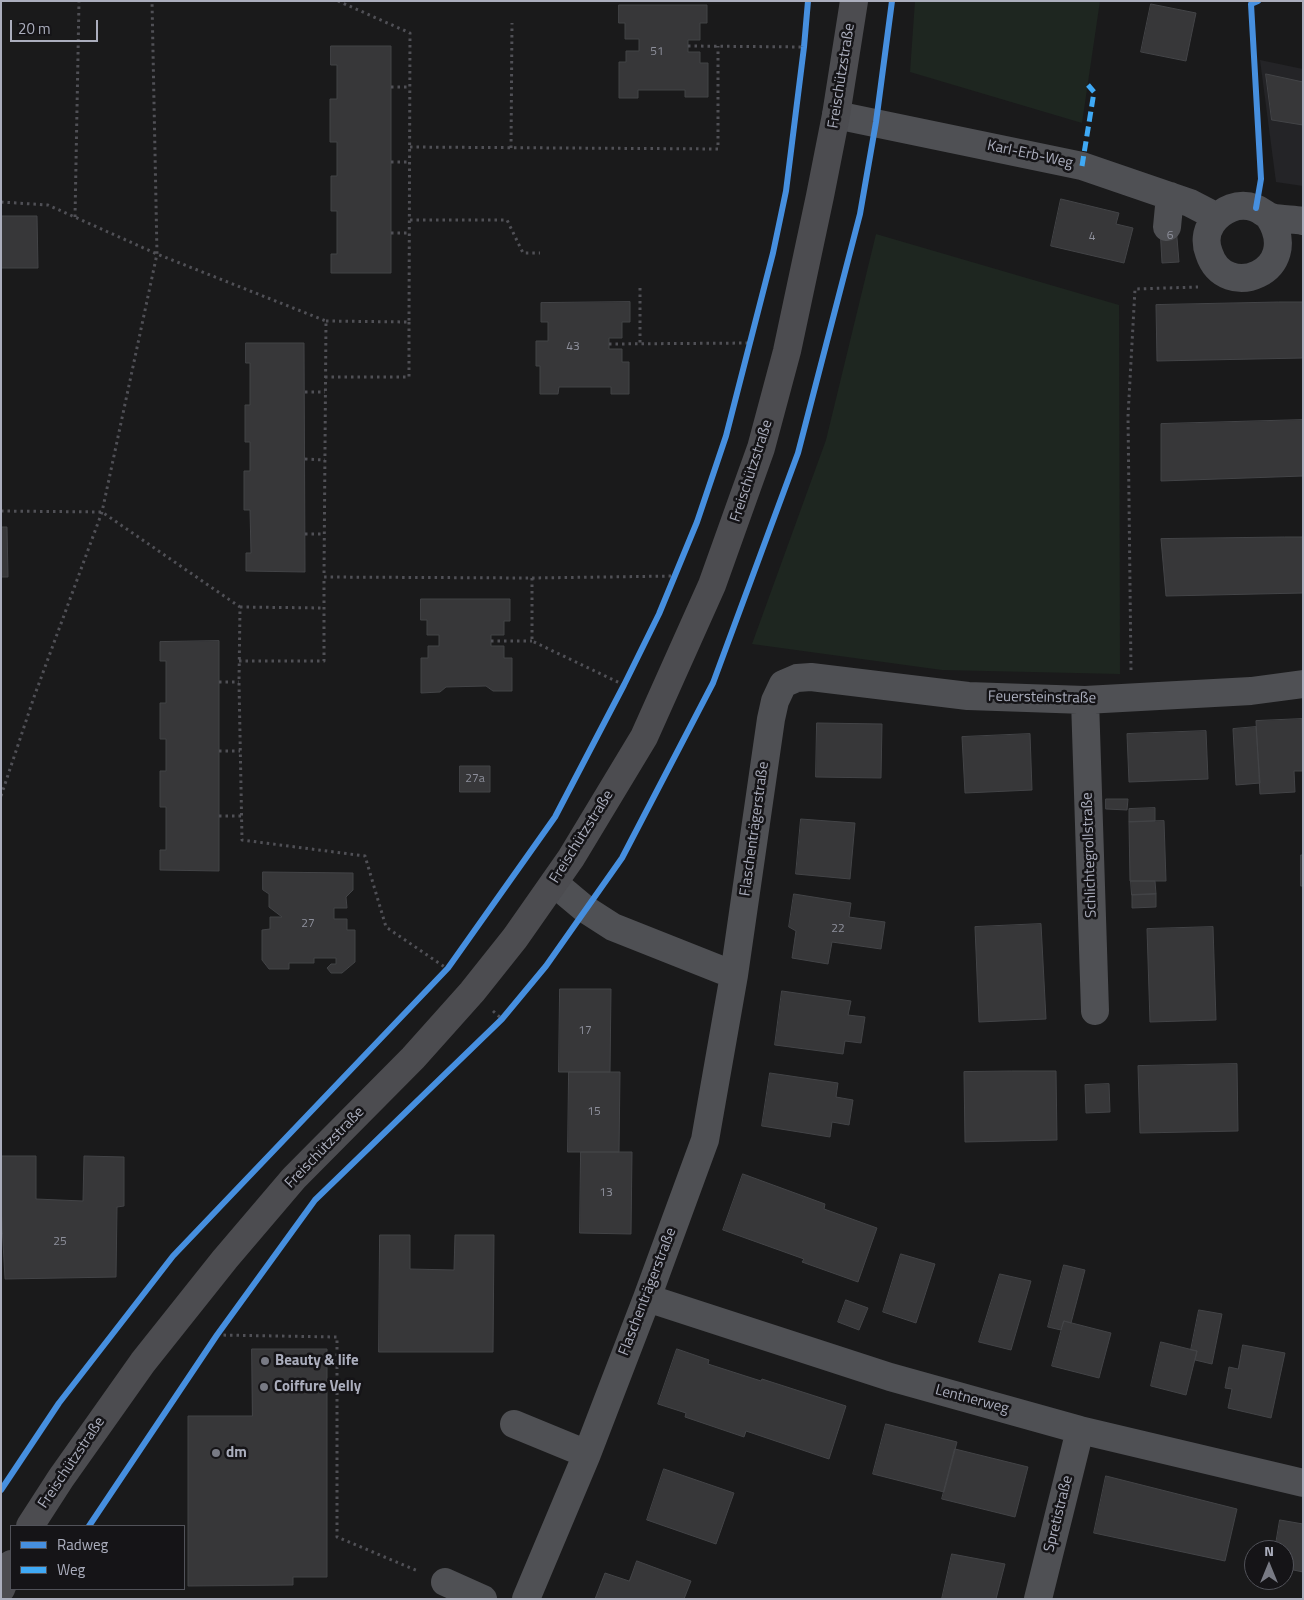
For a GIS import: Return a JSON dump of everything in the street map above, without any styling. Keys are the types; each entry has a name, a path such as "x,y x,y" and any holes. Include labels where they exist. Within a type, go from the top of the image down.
{"main road":[{"name":"Freischützstraße","path":"33,1525 61,1478 143,1362 225,1259 294,1178 413,1058 472,992 515,938 571,858 644,737 712,585 761,448 787,351 836,115 854,1"},
{"path":"1,1567 10,1554"},
{"path":"1,1589 10,1566"}],"street":[{"name":"Karl-Erb-Weg","path":"836,115 1082,166 1190,203 1217,217"},
{"path":"1167,227 1170,196"},
{"path":"1269,216 1276,227 1279,239 1278,252 1273,263 1264,272 1252,277 1240,278 1228,275 1217,268 1210,259 1207,237 1210,226 1225,210 1246,206 1256,208 1269,216 1303,220"},
{"name":"Feuersteinstraße","path":"783,684 797,678 811,677 968,696 1085,700 1251,691 1303,684"},
{"name":"Flaschenträgerstraße","path":"526,1599 586,1454 647,1298 705,1140 734,975 771,719 775,701 783,684"},
{"name":"Schlichtegrollstraße","path":"1085,700 1095,1011"},
{"path":"554,883 585,909 612,927 734,975"},
{"name":"Lentnerweg","path":"647,1298 890,1377 1080,1430 1303,1483"},
{"path":"514,1424 586,1454"},
{"name":"Spretistraße","path":"1038,1599 1080,1430"},
{"path":"445,1582 484,1599"}],"path":[{"path":"75,218 79,1"},
{"path":"1,796 34,697 102,512 157,254 152,1"},
{"path":"325,377 409,378 410,33 338,1"},
{"path":"511,148 512,22"},
{"path":"688,46 804,47"},
{"path":"410,148 718,149 718,46"},
{"path":"391,87 410,87"},
{"path":"391,162 410,162"},
{"path":"1,202 48,205 157,254 326,321 409,322"},
{"path":"410,220 507,220 523,253 540,252"},
{"path":"391,233 410,233"},
{"path":"1131,698 1128,416 1135,289 1198,288 1217,268"},
{"path":"640,288 640,343"},
{"path":"239,662 324,661 326,321"},
{"path":"609,344 751,343"},
{"path":"305,392 325,392"},
{"path":"305,459 325,460"},
{"path":"1,511 102,512 240,608 324,608"},
{"path":"305,534 324,534"},
{"path":"324,577 532,578 676,576"},
{"path":"532,578 532,641"},
{"path":"240,608 239,682 242,840 365,856 386,927 448,968 502,1019"},
{"path":"491,640 532,641 624,685"},
{"path":"219,682 239,682"},
{"path":"219,751 240,751"},
{"path":"219,816 242,816"},
{"path":"217,1335 337,1337 337,1537 445,1582"}],"shaded area":[{"path":"915,1 1100,1 1082,123 910,72"},
{"path":"1260,60 1303,69 1303,186 1276,182"},
{"path":"876,234 1119,305 1120,674 942,670 752,644 826,440"}],"building":[{"path":"1151,4 1196,13 1186,61 1141,52"},
{"path":"619,5 707,5 707,23 700,23 700,40 688,40 688,52 700,52 700,63 708,63 708,97 685,97 685,90 638,90 638,98 619,98 619,62 626,62 626,51 639,51 639,39 625,39 625,23 619,23"},
{"path":"331,46 391,46 391,273 331,273 331,254 337,254 337,211 331,211 331,176 337,176 337,142 330,142 330,99 337,99 337,65 331,65"},
{"path":"1266,74 1303,82 1303,125 1272,120"},
{"path":"1061,199 1119,213 1116,224 1133,228 1124,263 1051,246"},
{"path":"1,216 37,216 38,268 1,268"},
{"path":"1176,226 1179,262 1162,263 1160,227"},
{"path":"630,302 630,322 622,322 622,338 609,338 609,349 622,349 622,362 629,362 629,394 611,394 611,387 559,387 558,394 540,394 540,366 536,366 536,341 548,341 548,322 541,322 541,303"},
{"path":"1303,302 1303,358 1157,361 1156,305"},
{"path":"246,343 304,343 305,572 246,571 246,553 251,553 250,510 244,510 244,471 250,471 250,442 245,442 245,405 250,405 250,363 246,363"},
{"path":"1303,420 1303,476 1161,481 1161,424"},
{"path":"1,527 7,527 8,577 1,577"},
{"path":"1303,537 1303,593 1166,596 1161,539"},
{"path":"421,599 510,599 510,621 504,621 504,635 491,635 491,646 504,646 504,658 512,658 512,691 493,691 486,686 446,687 440,692 421,693 421,658 428,658 428,646 439,646 439,635 427,635 427,620 421,620"},
{"path":"219,641 219,871 160,870 160,850 166,850 166,807 160,807 160,771 166,771 166,739 160,739 160,703 166,703 166,661 160,661 160,642"},
{"path":"1302,719 1303,771 1294,771 1295,792 1260,794 1256,721"},
{"path":"817,723 882,724 881,778 816,777"},
{"path":"1256,727 1260,783 1236,785 1233,729"},
{"path":"1206,731 1208,779 1129,782 1127,734"},
{"path":"1030,734 1032,790 965,793 962,737"},
{"path":"460,766 490,766 490,792 460,792"},
{"path":"1106,799 1128,799 1127,810 1106,809"},
{"path":"1155,808 1155,821 1129,822 1129,809"},
{"path":"801,819 855,823 850,879 796,874"},
{"path":"1164,821 1166,881 1130,881 1129,822"},
{"path":"1301,855 1303,855 1303,886 1301,886"},
{"path":"263,872 353,873 353,890 346,897 347,908 334,908 334,919 347,919 347,930 355,930 355,962 342,973 331,973 327,968 331,964 336,964 336,958 314,958 314,963 289,963 289,969 269,969 262,960 262,930 270,929 270,917 282,917 269,907 269,894 263,890"},
{"path":"1131,881 1155,881 1156,894 1132,895"},
{"path":"794,894 851,903 849,917 885,922 881,949 832,942 828,964 792,958 796,931 789,927"},
{"path":"1156,894 1156,907 1132,908 1132,895"},
{"path":"1041,924 1046,1019 979,1022 975,927"},
{"path":"1213,927 1216,1020 1150,1022 1147,929"},
{"path":"560,989 611,989 610,1072 559,1072"},
{"path":"782,991 851,1001 848,1015 865,1017 861,1043 845,1041 843,1054 775,1045"},
{"path":"1237,1064 1238,1131 1140,1133 1138,1066"},
{"path":"1056,1071 1057,1140 965,1142 964,1072"},
{"path":"569,1072 620,1072 619,1152 568,1152"},
{"path":"770,1073 838,1083 836,1097 853,1100 849,1125 832,1122 830,1137 762,1126"},
{"path":"1109,1084 1110,1112 1086,1113 1085,1085"},
{"path":"581,1152 632,1152 631,1234 580,1233"},
{"path":"1,1156 36,1156 36,1199 83,1201 84,1156 124,1157 124,1206 117,1207 116,1277 5,1279 1,1206"},
{"path":"743,1174 825,1204 824,1209 877,1228 858,1282 802,1262 804,1259 723,1230"},
{"path":"380,1235 410,1235 410,1269 454,1270 455,1235 494,1235 493,1352 379,1352"},
{"path":"901,1254 935,1264 916,1323 883,1312"},
{"path":"1064,1265 1085,1270 1071,1323 1064,1321 1061,1330 1048,1327"},
{"path":"1000,1274 1031,1281 1011,1350 979,1342"},
{"path":"846,1300 868,1308 859,1330 838,1322"},
{"path":"1199,1310 1222,1314 1212,1364 1195,1360 1197,1351 1191,1350"},
{"path":"1064,1321 1111,1333 1099,1378 1052,1366"},
{"path":"1161,1342 1197,1351 1186,1395 1151,1386"},
{"path":"1243,1345 1285,1353 1271,1418 1228,1408 1232,1389 1225,1388 1229,1367 1238,1369"},
{"path":"252,1349 327,1349 327,1577 293,1577 293,1585 188,1586 188,1416 252,1416"},
{"path":"677,1349 709,1360 708,1364 846,1406 829,1459 746,1431 744,1437 685,1417 686,1413 658,1404"},
{"path":"886,1424 957,1442 944,1492 873,1474"},
{"path":"955,1449 1028,1467 1015,1517 942,1499"},
{"path":"664,1469 734,1493 716,1544 647,1520"},
{"path":"1106,1476 1237,1509 1225,1561 1094,1533"},
{"path":"1280,1520 1303,1524 1303,1572 1294,1570 1294,1540 1277,1540"},
{"path":"952,1554 1005,1564 996,1599 942,1599"},
{"path":"637,1561 691,1581 684,1599 595,1599 605,1573 629,1581"}],"marked path":[{"path":"1082,166 1094,92 1088,85"}],"cycle path":[{"path":"1,1490 59,1403 173,1256 448,968 555,817 659,614 697,522 726,436 773,253 786,191 808,1"},
{"path":"90,1525 217,1335 315,1200 502,1019 546,966 622,858 713,683 798,453 860,214 876,122 892,1"},
{"path":"1256,208 1261,179 1251,4 1258,1"}],"place":[{"name":"Beauty & life","path":"265,1361"},
{"name":"Coiffure Velly","path":"264,1387"},
{"name":"dm","path":"216,1453"}]}
